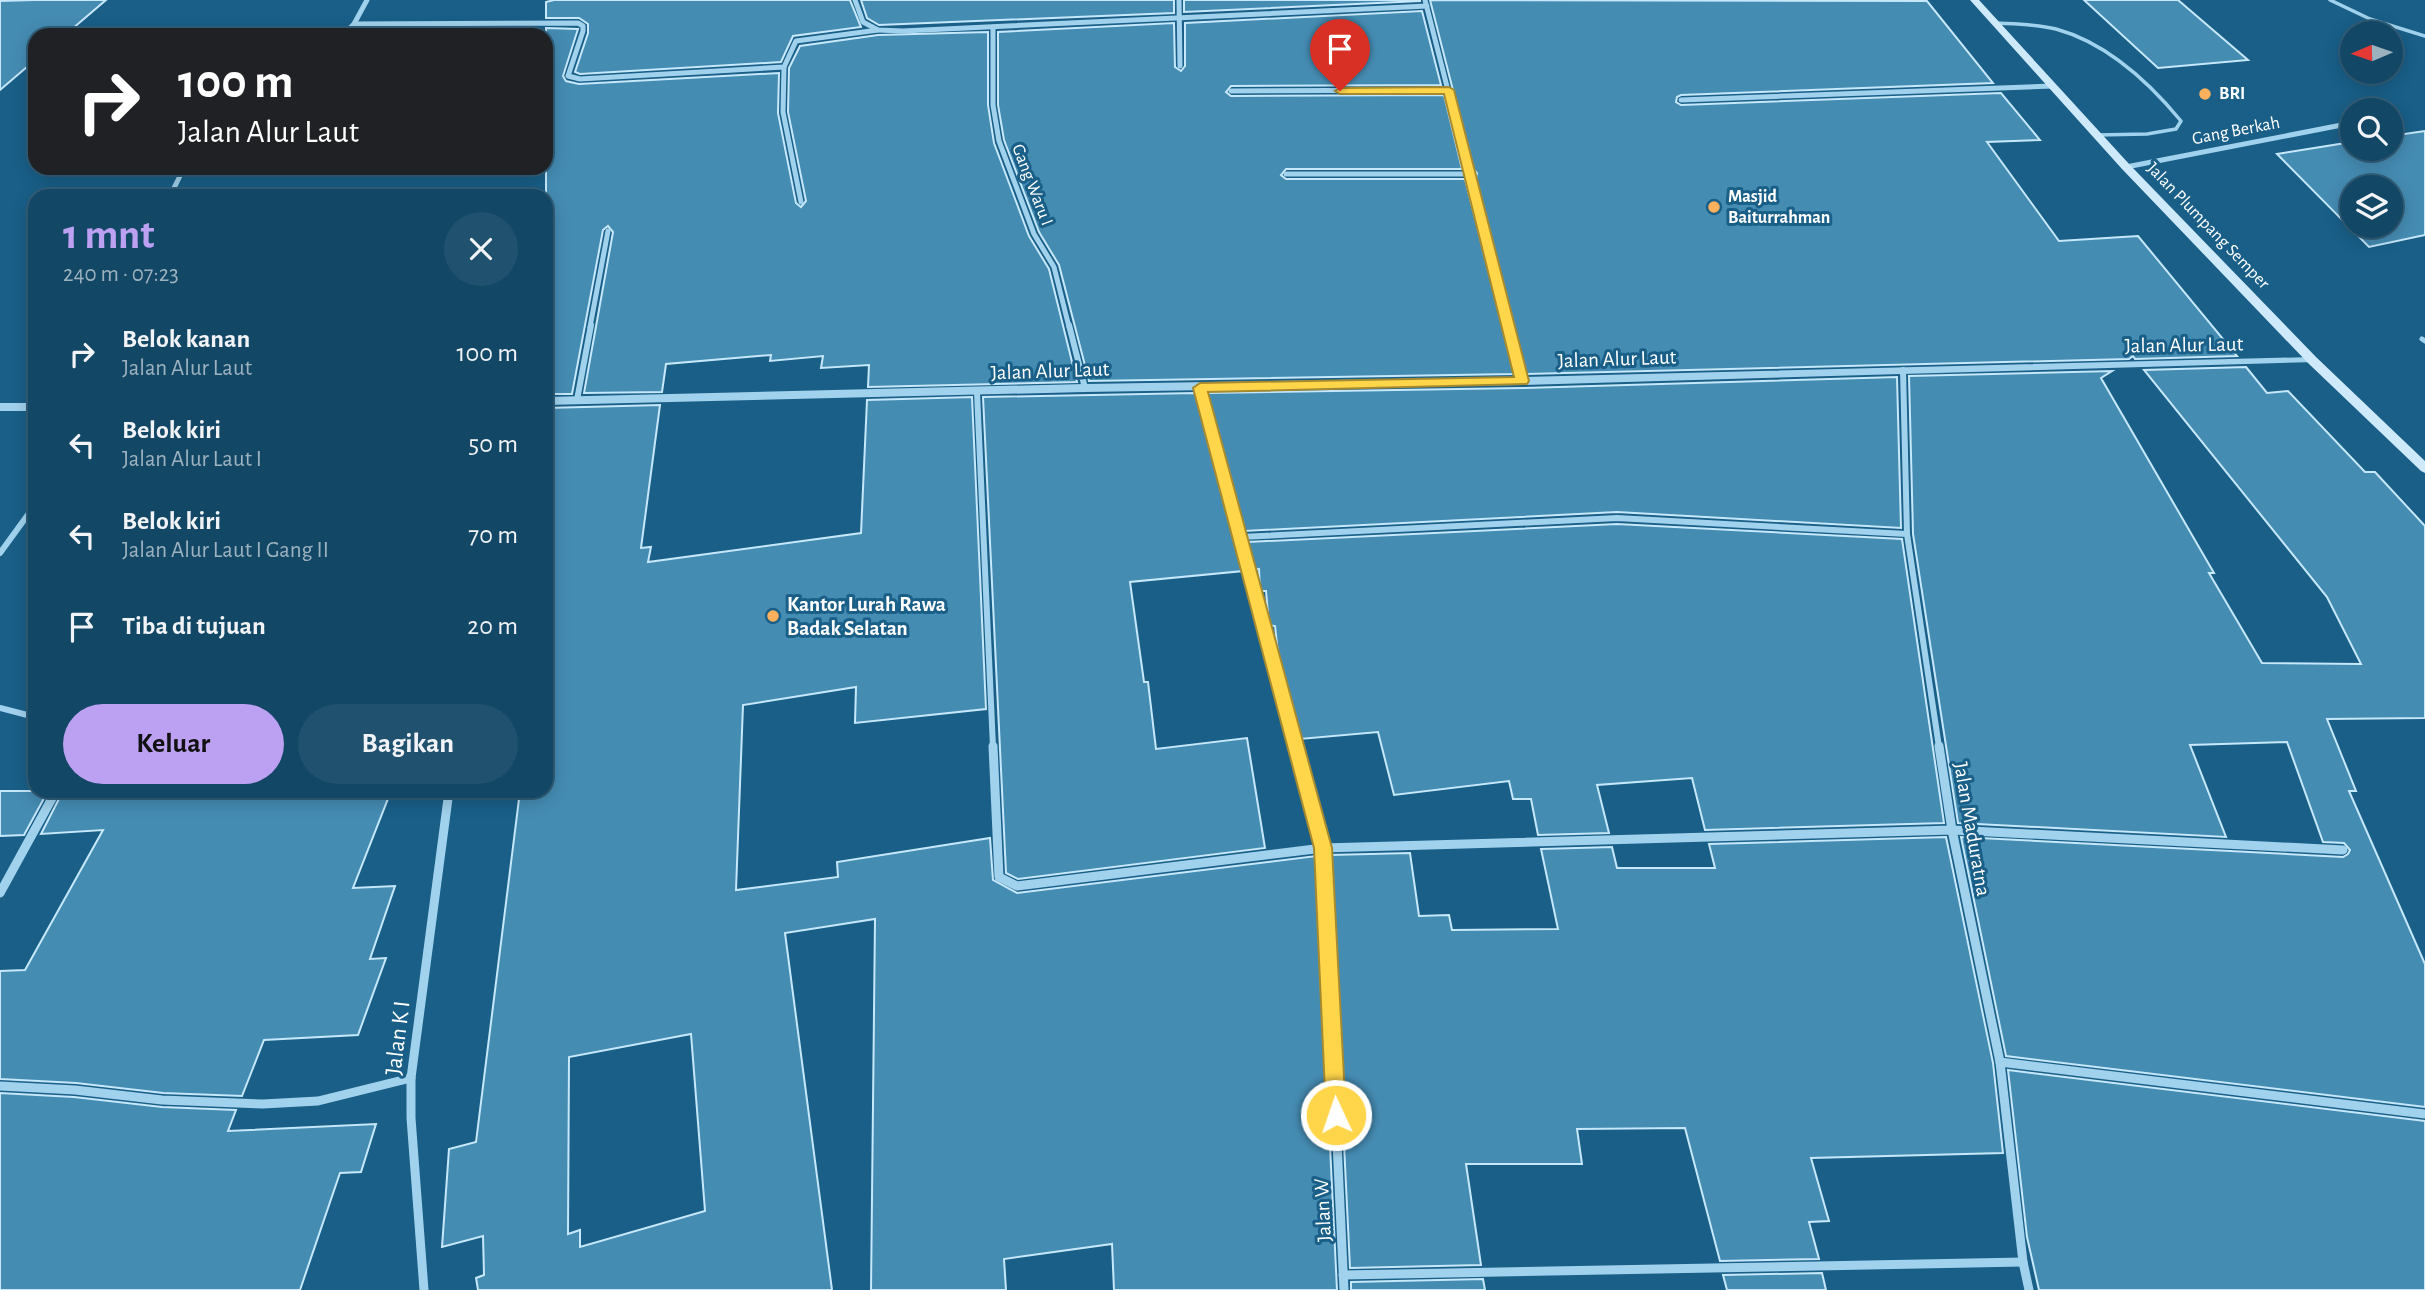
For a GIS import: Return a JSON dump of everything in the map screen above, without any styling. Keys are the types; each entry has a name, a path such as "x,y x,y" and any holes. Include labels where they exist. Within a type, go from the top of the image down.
{"main road":[{"name":"Jalan Plumpang Semper","path":"1974,0 2126,167 2312,360 2425,468"}],"street":[{"path":"350,28 367,0"},
{"path":"855,0 863,22 878,30"},
{"path":"1179,0 1180,66"},
{"path":"801,202 783,112 784,67 796,41 878,30 993,27 1426,3 1472,174 1522,381"},
{"path":"354,24 578,23 583,26 583,31 568,76 580,79 784,67"},
{"name":"Gang Waru I","path":"993,27 993,105 999,141 1034,234 1054,267 1085,388"},
{"path":"1682,100 2052,86"},
{"path":"1231,91 1449,90"},
{"name":"Gang Berkah","path":"2126,167 2340,124"},
{"path":"1286,174 1472,174"},
{"path":"578,400 608,231"},
{"name":"Jalan Alur Laut","path":"553,401 1522,381 2312,360"},
{"name":"Jalan Maduratna","path":"1903,370 1908,534 1952,830 2000,1062 2022,1262 2029,1290"},
{"name":"Jalan W","path":"1200,388 1323,848 1344,1290"},
{"path":"977,392 999,877 1017,886 1323,848 1952,830 2343,850"},
{"path":"0,407 28,407"},
{"path":"0,553 28,515"},
{"path":"1240,537 1617,518 1908,534"},
{"path":"0,708 28,715"},
{"path":"0,893 52,798"},
{"name":"Jalan K I","path":"424,1290 411,1118 411,1078 448,798"},
{"path":"2000,1062 2425,1114"},
{"path":"0,1086 75,1090 162,1100 263,1104 318,1101 411,1078"},
{"path":"1343,1275 2022,1262"}],"lane":[{"path":"2330,0 2370,19 2425,36"},
{"path":"1996,23 2036,25 2066,32 2102,48 2163,96 2181,121 2176,129 2147,134 2097,135"}],"building":[{"path":"106,0 73,28 28,28 28,66 0,90 0,1"},
{"path":"850,0 861,27 793,36 781,62 580,74 575,72 588,33 588,24 579,18 546,18 546,2"},
{"path":"861,0 1174,0 1174,13 879,25 867,18"},
{"path":"1184,0 1420,0 1420,1 1184,12"},
{"path":"1430,0 1927,1 1993,83 1681,95 1676,102 1681,105 2001,93 2040,140 1987,142 2059,241 2138,236 2237,356 2135,359 2133,356 2129,359 1526,374 1476,178 1477,173 1473,169"},
{"path":"2084,0 2178,0 2248,60 2158,68"},
{"path":"1422,11 1441,85 1231,86 1226,92 1231,96 1444,95 1462,169 1286,169 1281,175 1286,179 1465,179 1515,374 1089,381 1059,265 1039,232 1004,140 998,105 998,32 1174,23 1175,67 1181,71 1185,66 1185,23"},
{"path":"553,28 578,29 563,76 566,81 579,84 779,73 778,113 796,203 801,207 806,201 788,112 789,68 800,46 878,35 988,32 988,105 994,143 1029,236 1049,269 1077,382 868,387 869,365 821,368 823,356 770,361 771,355 666,364 662,392 584,393 613,232 608,226 603,230 572,394 553,394 553,189 546,189 546,175 553,175"},
{"path":"2425,131 2425,235 2369,247 2360,238 2403,238 2403,175 2340,175 2340,218 2277,154 2340,144 2340,161 2403,161 2403,134"},
{"path":"2246,367 2267,393 2288,391 2365,472 2375,472 2425,526 2425,718 2327,719 2356,791 2349,791 2425,964 2425,1107 2006,1056 1961,837 2343,857 2350,850 2344,843 2323,842 2287,742 2190,745 2226,837 1958,823 1913,534 1909,376 2112,371 2101,378 2214,573 2209,573 2262,663 2361,664 2327,597 2144,370"},
{"path":"1897,377 1901,528 1617,512 1244,531 1207,393 1522,388"},
{"path":"1195,393 1243,571 1130,582 1144,682 1148,682 1156,749 1247,738 1265,848 1018,879 1006,873 983,397"},
{"path":"972,397 986,709 855,723 856,687 743,705 736,890 838,877 837,862 990,838 993,880 1017,893 1316,856 1337,1290 1114,1290 1112,1244 1004,1259 1006,1290 871,1290 875,919 785,933 832,1290 478,1290 476,1278 484,1275 483,1236 442,1247 449,1149 476,1142 519,798 553,798 553,408 660,405 641,548 651,547 648,562 861,533 867,400","holes":["691,1034 705,1211 580,1247 580,1230 568,1234 569,1057"]},
{"path":"1617,524 1902,539 1944,823 1705,830 1692,778 1597,785 1609,833 1538,835 1531,799 1513,799 1509,781 1394,795 1378,732 1300,739 1279,662 1275,626 1269,625 1266,591 1260,591 1259,569 1254,570 1247,542"},
{"path":"0,791 28,791 28,798 44,798 24,835 0,836"},
{"path":"59,798 388,798 353,888 395,886 370,959 386,958 358,1035 264,1040 242,1096 163,1093 76,1083 0,1079 0,971 25,970 103,830 41,834"},
{"path":"1946,837 1993,1063 2003,1153 1811,1158 1829,1221 1809,1222 1819,1259 1720,1261 1685,1128 1577,1129 1582,1164 1466,1164 1481,1265 1350,1268 1330,855 1410,853 1419,916 1449,915 1452,930 1558,929 1541,849 1612,847 1617,868 1715,868 1709,844"},
{"path":"2008,1070 2425,1121 2425,1290 2039,1290 2027,1237"},
{"path":"0,1093 74,1097 162,1107 236,1110 228,1131 376,1124 361,1172 340,1173 300,1290 0,1290"},
{"path":"1822,1273 1826,1290 1727,1290 1723,1275"},
{"path":"1483,1279 1485,1290 1351,1290 1351,1282"}],"place":[{"name":"BRI","path":"2205,94"},
{"name":"Masjid Baiturrahman","path":"1714,207"},
{"name":"Kantor Lurah Rawa Badak Selatan","path":"773,616"}],"route":[{"path":"1336,1115 1323,848 1200,388 1522,381 1449,90 1340,91"}]}
